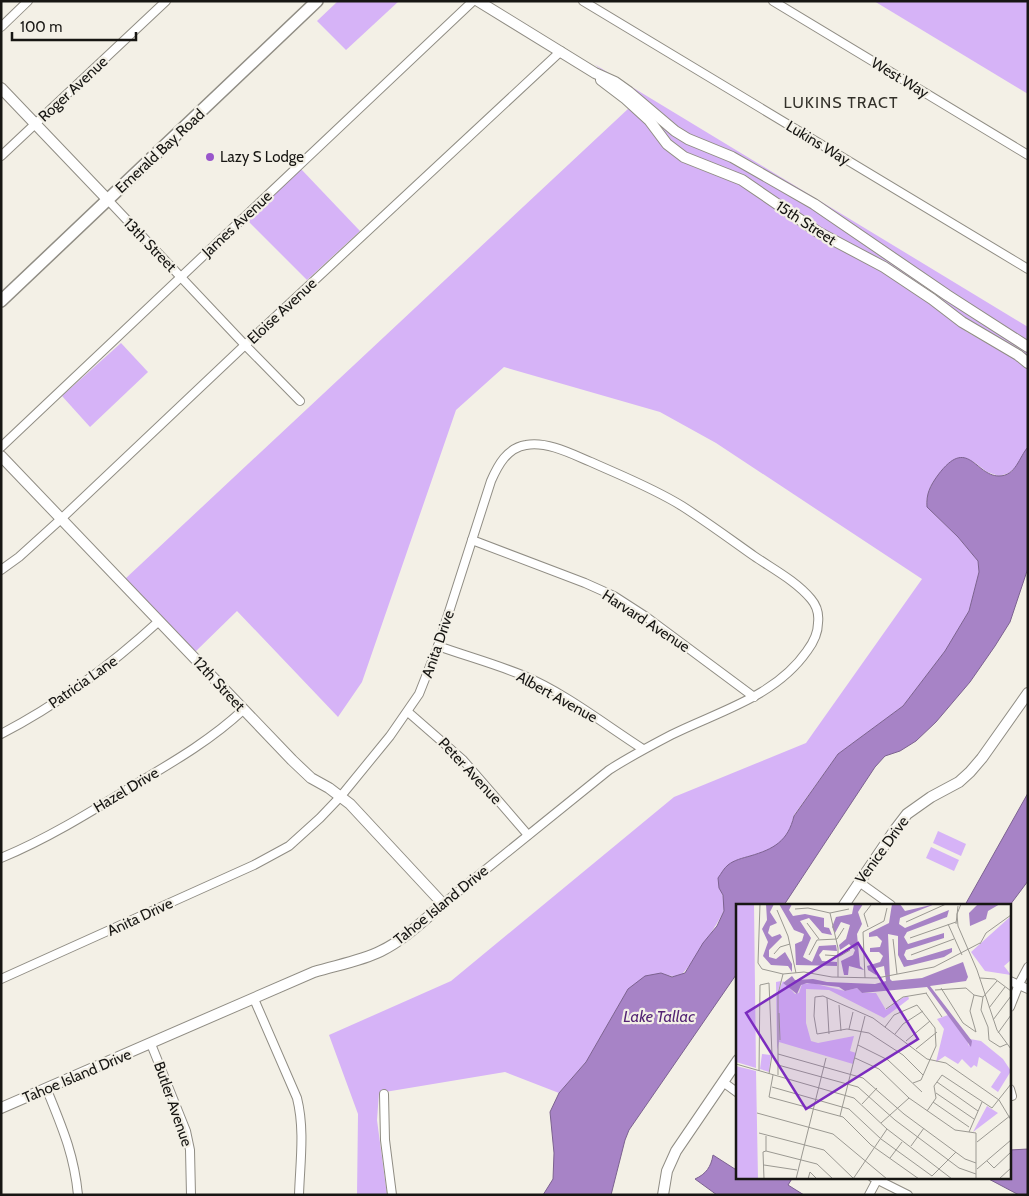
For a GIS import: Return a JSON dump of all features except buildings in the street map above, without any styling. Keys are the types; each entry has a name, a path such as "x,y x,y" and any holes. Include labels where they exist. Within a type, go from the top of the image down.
{"main road":[{"name":"Emerald Bay Road","path":"1,301 318,1"}],"street":[{"path":"1,27 28,1"},
{"name":"Roger Avenue","path":"1,156 166,1"},
{"name":"James Avenue","path":"1,447 473,1"},
{"name":"15th Street","path":"478,1 595,74 614,82 629,92 675,131 688,139 732,157 814,204 947,295 1028,347"},
{"name":"Lukins Way","path":"583,1 1028,269"},
{"name":"West Way","path":"773,1 1028,155"},
{"name":"Eloise Avenue","path":"1,570 19,557 61,519 561,52"},
{"name":"15th Street","path":"595,74 649,120 667,144 684,157 742,180 818,232 884,267 932,298 962,322 1028,363"},
{"name":"13th Street","path":"1,88 300,401"},
{"name":"Anita Drive","path":"1,979 273,855 289,846 303,834 341,796 408,712 419,694 438,646 491,481 500,463 514,449 523,445 536,443 558,449 644,486 682,506 794,584 812,600 818,616"},
{"name":"12th Street","path":"1,456 302,771 350,804 444,904"},
{"name":"Harvard Avenue","path":"472,540 614,596 754,697"},
{"name":"Tahoe Island Drive","path":"1,1108 47,1090 314,972 365,958 382,951 411,931 609,770 644,749 754,697 786,676 798,664 816,636 818,616"},
{"name":"Patricia Lane","path":"1,734 27,721 101,671 159,621"},
{"name":"Albert Avenue","path":"438,646 522,675 541,684 563,696 644,749"},
{"name":"Venice Drive","path":"845,904 907,814 931,797 959,782 982,758 1028,693"},
{"name":"Hazel Drive","path":"1,858 23,849 89,813 229,724 243,710"},
{"name":"Peter Avenue","path":"408,712 463,760 528,835"},
{"path":"859,882 890,904"},
{"path":"1012,1001 1018,984 1028,967"},
{"path":"1012,982 1028,989"},
{"path":"254,999 297,1098 301,1113 299,1195"},
{"name":"Butler Avenue","path":"151,1044 186,1131 190,1150 191,1195"},
{"path":"663,1195 667,1172 676,1151 736,1063"},
{"path":"723,1082 736,1092"},
{"path":"47,1090 71,1150 76,1172 78,1195"},
{"path":"384,1094 385,1140 392,1195"},
{"path":"869,1195 874,1178 908,1195"}],"shaded area":[{"path":"338,1 399,1 346,50 317,21"},
{"path":"874,1 1028,1 1028,94"},
{"path":"594,64 1028,327 1028,343 727,150 685,133"},
{"path":"617,87 720,155 785,191 1028,351 1028,358 677,148"},
{"path":"629,108 647,125 674,156 685,163 748,189 817,237 880,270 928,302 967,332 1028,366 1028,447 1016,467 1009,473 999,476 987,472 974,462 951,461 933,482 928,493 927,507 958,537 978,561 979,572 969,611 945,651 903,706 838,754 794,815 791,828 780,843 765,852 743,858 719,888 724,899 724,910 712,932 686,970 680,975 675,976 661,973 628,989 586,1062 559,1093 505,1072 379,1093 377,1120 387,1195 357,1195 358,1114 329,1035 451,981 674,797 806,743 922,579 716,443 660,412 504,367 456,410 362,682 338,717 237,611 194,653 125,579"},
{"path":"301,169 360,231 307,280 247,220"},
{"path":"121,343 148,372 90,427 62,396"},
{"path":"938,831 966,844 961,856 933,843"},
{"path":"931,847 959,860 954,871 926,858"}],"water":[{"name":"Lake Tallac","path":"1028,447 1028,568 1010,622 995,646 970,682 936,722 916,741 900,751 885,756 875,767 785,904 736,904 736,975 629,1130 611,1195 543,1195 553,1179 554,1153 550,1112 559,1093 586,1062 628,989 645,976 661,973 672,977 685,973 703,943 717,926 724,911 723,895 719,888 718,878 724,869 736,860 773,847 784,838 794,816 838,754 903,706 945,651 969,611 979,572 978,561 958,537 927,507 928,494 935,479 948,464 957,458 971,461 991,474 1005,475 1013,469"},
{"path":"1028,793 1028,881 1011,904 966,904"},
{"path":"1028,1149 1028,1195 1019,1195 987,1178 1012,1178 1012,1150"},
{"path":"713,1155 736,1170 736,1178 792,1178 788,1185 804,1195 717,1195 695,1179 707,1170"}],"place":[{"name":"Lazy S Lodge","path":"210,157"}],"district":[{"name":"LUKINS TRACT","path":"841,102"}]}
